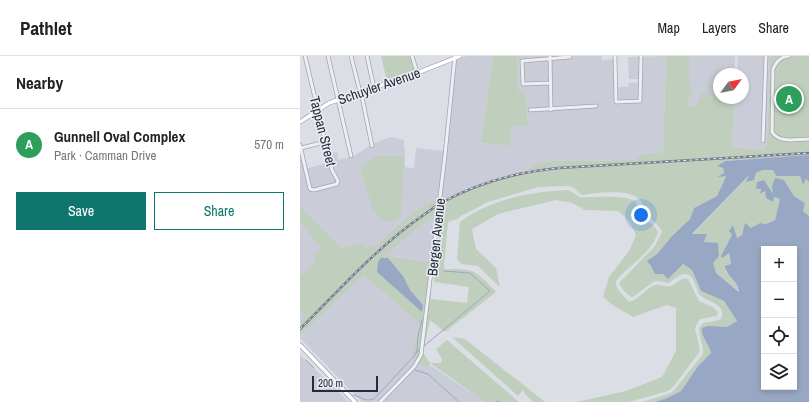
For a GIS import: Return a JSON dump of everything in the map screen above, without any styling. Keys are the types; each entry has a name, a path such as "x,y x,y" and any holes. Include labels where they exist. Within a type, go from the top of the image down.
{"main road":[{"name":"Schuyler Avenue","path":"300,122 317,110 339,99 374,88 460,56"},
{"path":"300,345 355,402"}],"street":[{"name":"Tappan Street","path":"303,159 310,189 314,190 335,185 338,181 332,170 305,56"},
{"path":"328,56 351,156"},
{"path":"351,56 362,97 372,146"},
{"path":"367,56 374,88"},
{"path":"412,56 416,69"},
{"path":"551,83 523,84 522,61 570,56"},
{"path":"615,56 616,102 640,101 641,56"},
{"path":"763,141 766,56"},
{"path":"789,56 780,58 773,69 772,132 780,139 809,139"},
{"name":"Bergen Avenue","path":"380,402 414,367 420,359 422,350 455,57"},
{"path":"550,57 551,110"},
{"path":"530,110 551,110 596,106"},
{"path":"300,161 303,159 300,146 325,142"}],"shaded area":[{"path":"467,56 493,56 481,143 510,146 512,125 528,127 526,93 519,93 517,56 602,56 602,60 616,59 617,87 628,87 629,83 640,82 641,79 629,79 628,57 666,56 663,152 642,154 634,160 553,161 538,163 528,169 439,202 430,262 388,256 370,251 360,242 342,248 300,206 300,152 305,169 329,162 328,153 337,152 338,160 354,156 372,144 391,137 404,140 405,167 414,168 416,148 444,151 455,60"},
{"path":"689,56 735,56 735,68 713,68 712,102 690,107 687,105 693,90 689,84"},
{"path":"738,56 770,56 767,144 763,150 730,147 734,104 749,104 749,68 737,68"},
{"path":"300,223 322,247 363,275 421,325 413,355 424,367 430,365 485,402 362,402 300,338"},
{"path":"300,355 349,402 300,402"}],"green space":[{"path":"381,56 410,56 414,71 390,79 386,77"},
{"path":"493,56 517,56 519,92 526,93 528,127 512,126 510,146 481,143"},
{"path":"666,56 689,56 689,83 693,90 687,105 690,107 696,106 702,93 707,94 712,101 713,95 713,104 735,104 731,147 763,150 767,144 770,56 809,56 809,155 724,161 718,166 723,168 724,173 718,176 726,175 717,196 694,208 690,219 650,260 655,274 683,264 692,270 701,291 724,301 737,321 727,327 721,327 703,337 710,348 711,353 698,366 681,391 655,402 642,402 671,393 675,389 703,354 699,328 703,323 720,320 722,310 716,304 702,297 699,294 691,276 685,274 680,275 668,283 658,281 653,282 633,297 623,290 619,283 655,246 662,232 645,211 641,201 629,194 614,192 583,195 569,186 538,187 488,202 456,220 448,222 444,264 445,270 460,269 474,272 486,281 496,292 445,332 430,320 423,353 430,363 430,365 424,367 412,355 421,325 363,275 300,335 300,322 305,316 300,310 300,276 316,262 313,256 321,247 300,223 300,206 342,248 360,242 367,248 379,244 411,214 437,199 436,213 386,254 394,257 430,262 431,299 467,303 469,287 434,282 441,212 444,212 445,199 528,169 538,163 553,161 634,160 642,154 663,152"},
{"path":"376,156 404,156 401,217 390,222 380,219 373,210 360,168"},
{"path":"763,170 773,170 776,176 800,176 803,184 806,179 809,182 809,216 803,211 805,203 794,196 784,180 774,195 761,189 760,194 765,191 773,202 774,197 780,199 775,220 766,224 760,223 737,238 732,235 729,253 731,264 725,271 739,287 740,292 716,273 704,242 707,234 692,235 750,174 746,182 756,173"},
{"path":"568,190 579,197 615,197 634,201 648,221 657,229 658,233 654,242 644,254 616,281 618,289 629,302 637,298 652,286 671,286 681,280 688,279 699,301 713,307 718,312 717,316 700,319 695,328 700,350 673,387 668,391 629,402 576,402 626,391 662,377 676,351 676,308 667,305 633,317 611,304 603,297 609,277 629,251 636,235 629,221 618,211 585,210 572,203 556,200 498,214 472,229 476,249 496,268 500,287 478,266 461,264 457,259 460,222 472,214 498,202 511,198"},
{"path":"452,337 465,339 545,402 533,402 523,390 518,396"},
{"path":"447,340 519,402 485,402 430,363 441,363 442,359 436,349"}],"water":[{"path":"809,155 809,182 806,179 803,185 800,176 776,176 773,170 763,170 756,173 754,180 746,182 749,175 692,234 707,234 704,242 718,243 719,256 713,263 716,273 739,292 737,285 726,270 725,266 731,264 729,253 722,258 721,256 732,235 729,231 733,225 737,238 742,235 745,223 751,228 760,223 766,224 775,220 780,199 774,197 773,202 766,198 765,191 760,194 761,189 756,189 757,182 764,180 773,194 772,186 775,178 784,180 794,196 805,203 803,211 809,216 809,402 655,402 681,391 698,366 711,353 703,335 702,328 708,326 727,327 737,321 724,301 701,291 692,270 683,264 668,279 663,274 655,274 647,261 657,254 672,236 690,219 694,208 717,196 726,176 717,177 724,173 723,168 717,166 725,161"},
{"path":"381,258 388,258 403,276 410,290 423,305 422,312 377,272 378,262"}],"waterway":[{"path":"424,346 490,291 470,273 444,271"},
{"path":"353,395 365,400 374,399 414,356 417,351 418,336 422,320"},
{"path":"416,353 420,350"},
{"path":"306,360 314,368"},
{"path":"415,370 428,374 459,402"}],"railway":[{"path":"300,329 360,268 408,226 440,203 471,189 499,179 529,172 559,168 809,153"}],"place":[{"name":"Gunnell Oval Complex","path":"789,99"}]}
